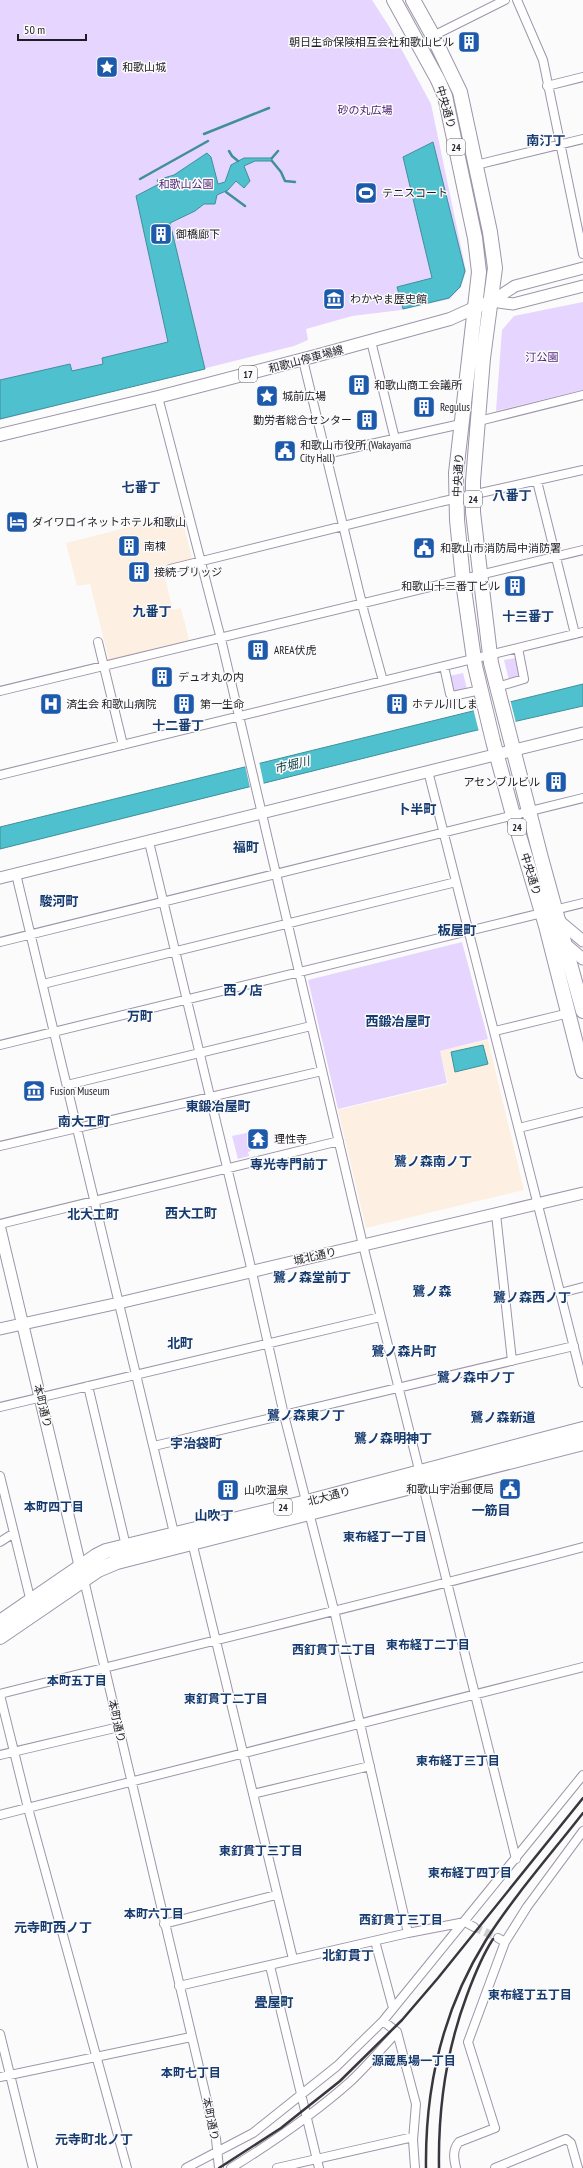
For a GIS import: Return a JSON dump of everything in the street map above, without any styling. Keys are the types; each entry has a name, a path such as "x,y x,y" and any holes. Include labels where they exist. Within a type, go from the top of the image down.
{"highway":[{"name":"中央通り","path":"394,0 438,80 450,113 475,238 479,272 461,424 456,498 463,579 474,658 513,815 551,917 565,944 583,1009"},
{"name":"中央通り","path":"413,0 433,36 460,92 476,165 495,268 492,301 486,332 473,495 480,575 490,654 529,811 569,1013 583,1071"},
{"name":"北大通り","path":"0,1622 31,1602 82,1574 98,1570 117,1562 192,1542 308,1507 420,1478 583,1429"},
{"name":"北大通り","path":"420,1478 583,1443"},
{"name":"北大通り","path":"0,1637 82,1574 106,1551 174,1533 308,1507"}],"main road":[{"name":"和歌山停車場線","path":"0,435 303,360 450,319 475,306 492,301"}],"street":[{"path":"433,36 505,0"},
{"path":"517,0 543,60 547,86 561,145 583,254"},
{"path":"547,86 583,77"},
{"path":"476,165 583,139"},
{"path":"492,301 515,286 583,268"},
{"path":"492,301 513,304 583,286"},
{"path":"371,341 395,438"},
{"path":"303,360 362,604 383,682"},
{"path":"479,421 583,395"},
{"path":"158,397 240,716 286,923 397,1388 516,1859"},
{"path":"326,454 461,424"},
{"path":"170,569 456,498 583,470"},
{"path":"0,775 579,633 555,556 537,480"},
{"path":"0,691 221,639 583,550"},
{"path":"98,642 123,745"},
{"path":"498,691 524,679 518,648"},
{"path":"444,666 450,694 452,696 482,695"},
{"path":"0,878 149,842 428,771 495,747 511,743 583,733"},
{"path":"428,771 583,1383"},
{"path":"0,942 583,798"},
{"path":"149,842 228,1168 269,1343 284,1415 334,1610 408,1933"},
{"path":"16,874 174,1533"},
{"path":"43,984 456,882"},
{"path":"0,1045 469,932 551,917 583,903"},
{"path":"551,917 583,942"},
{"path":"565,944 583,959"},
{"path":"495,1031 569,1013"},
{"path":"67,1085 311,1026"},
{"path":"0,1146 322,1071"},
{"path":"518,1128 583,1112"},
{"path":"0,1224 339,1141"},
{"name":"城北通り","path":"0,1329 119,1303 538,1204 583,1192"},
{"path":"496,1214 512,1361"},
{"name":"本町通り","path":"0,1229 216,2139 219,2168"},
{"path":"560,1292 583,1287"},
{"path":"0,1407 380,1317"},
{"path":"154,1446 574,1346"},
{"path":"88,1386 126,1546"},
{"path":"0,1476 31,1602"},
{"path":"0,1542 14,1532"},
{"path":"192,1542 276,1895 293,1960"},
{"path":"127,2168 28,1808 0,1695 334,1610 446,1584 583,1547"},
{"path":"0,1815 243,1752 583,1667"},
{"path":"0,1755 119,1727"},
{"path":"253,1794 370,1766"},
{"path":"186,2168 253,2133 337,2066 383,2021 583,1776"},
{"path":"456,2168 454,2158 455,2147 459,2142 495,2128 468,2042 501,1940 583,1831"},
{"path":"164,1924 276,1895"},
{"path":"179,1986 408,1933 465,1922 474,1927"},
{"path":"375,1941 393,2008"},
{"path":"270,1966 318,2168"},
{"path":"383,2021 397,2032 416,2104 414,2137 415,2168"},
{"path":"231,2168 264,2148 306,2118 352,2080 397,2032"},
{"path":"0,2034 33,2168"},
{"path":"0,2077 191,2037"},
{"path":"277,2168 414,2137"},
{"path":"495,2168 566,2139 571,2143 578,2168"}],"shaded area":[{"path":"181,514 192,559 162,566 173,610 181,608 189,640 109,660 90,584 77,586 66,543"},
{"path":"488,1040 524,1190 366,1228 338,1110 448,1084 440,1051"}],"green space":[{"name":"和歌山公園","path":"0,0 372,0 390,28 431,104 466,271 461,287 450,299 401,310 352,316 306,329 308,340 294,346 0,420"},
{"name":"汀公園","path":"583,302 583,390 496,411 502,330 514,316"},
{"path":"516,658 520,674 509,680 504,660"},
{"path":"463,673 467,689 455,691 452,689 449,676"},
{"path":"462,942 488,1039 440,1051 447,1083 338,1109 308,980"},
{"path":"251,1132 253,1142 250,1144 251,1151 248,1152 249,1156 238,1159 232,1136"}],"water":[{"path":"433,142 465,271 460,287 449,298 403,309 397,287 432,278 403,157"},
{"path":"207,153 211,157 218,184 225,182 231,165 244,158 272,158 272,161 255,161 244,166 250,181 244,188 236,181 228,190 217,195 215,204 204,204 195,211 170,223 205,369 0,419 0,380 70,364 72,371 103,364 102,358 168,342 136,196 159,184 157,180 174,175"},
{"name":"市堀川","path":"583,684 583,706 469,732 0,849 0,827"},
{"path":"483,1045 488,1064 455,1072 451,1052"}],"pier":[{"path":"510,699 516,723 479,732 473,708"},
{"path":"259,761 264,785 250,788 245,765"}],"waterway":[{"path":"204,134 269,108"},
{"path":"140,179 208,141"},
{"path":"229,151 238,161"},
{"path":"272,158 278,151"},
{"path":"272,161 281,172 285,181 295,182"},
{"path":"226,192 245,206"}],"tunnel":[{"path":"474,1927 498,1938"}],"railway":[{"path":"219,2168 281,2128 340,2081 402,2020 438,1978 583,1798"},
{"path":"426,2168 429,2108 433,2079 448,2021 458,1993 471,1966 497,1924 521,1891 583,1813"},
{"path":"439,2168 442,2102 454,2037 472,1981 493,1939"}],"place":[{"name":"朝日生命保険相互会社和歌山ビル","path":"469,42"},
{"name":"和歌山城","path":"107,67"},
{"name":"テニスコート","path":"366,193"},
{"name":"御橋廊下","path":"161,234"},
{"name":"わかやま歴史館","path":"334,299"},
{"name":"和歌山商工会議所","path":"359,385"},
{"name":"城前広場","path":"267,396"},
{"name":"Regulus","path":"424,407"},
{"name":"勤労者総合センター","path":"367,420"},
{"name":"和歌山市役所 (Wakayama City Hall)","path":"285,451"},
{"name":"ダイワロイネットホテル和歌山","path":"17,522"},
{"name":"南棟","path":"129,546"},
{"name":"和歌山市消防局中消防署","path":"424,548"},
{"name":"接続 ブリッジ","path":"139,572"},
{"name":"和歌山十三番丁ビル","path":"515,586"},
{"name":"AREA伏虎","path":"258,650"},
{"name":"デュオ丸の内","path":"162,677"},
{"name":"済生会 和歌山病院","path":"51,704"},
{"name":"第一生命","path":"184,704"},
{"name":"ホテル川しま","path":"397,704"},
{"name":"アセンブルビル","path":"556,782"},
{"name":"Fusion Museum","path":"34,1091"},
{"name":"理性寺","path":"258,1139"},
{"name":"和歌山宇治郵便局","path":"510,1489"},
{"name":"山吹温泉","path":"228,1490"}],"district":[{"name":"南汀丁","path":"546,140"},
{"name":"七番丁","path":"141,487"},
{"name":"八番丁","path":"512,495"},
{"name":"九番丁","path":"152,611"},
{"name":"十三番丁","path":"528,616"},
{"name":"十二番丁","path":"178,725"},
{"name":"卜半町","path":"417,809"},
{"name":"福町","path":"246,847"},
{"name":"駿河町","path":"59,901"},
{"name":"板屋町","path":"457,930"},
{"name":"西ノ店","path":"243,990"},
{"name":"万町","path":"140,1016"},
{"name":"西鍛冶屋町","path":"398,1021"},
{"name":"東鍛冶屋町","path":"218,1106"},
{"name":"南大工町","path":"84,1121"},
{"name":"鷺ノ森南ノ丁","path":"433,1161"},
{"name":"専光寺門前丁","path":"289,1164"},
{"name":"西大工町","path":"191,1213"},
{"name":"北大工町","path":"93,1214"},
{"name":"鷺ノ森堂前丁","path":"312,1277"},
{"name":"鷺ノ森","path":"432,1291"},
{"name":"鷺ノ森西ノ丁","path":"532,1297"},
{"name":"北町","path":"180,1343"},
{"name":"鷺ノ森片町","path":"404,1351"},
{"name":"鷺ノ森中ノ丁","path":"476,1377"},
{"name":"鷺ノ森東ノ丁","path":"306,1415"},
{"name":"鷺ノ森新道","path":"503,1417"},
{"name":"鷺ノ森明神丁","path":"393,1438"},
{"name":"宇治袋町","path":"196,1443"},
{"name":"本町四丁目","path":"54,1507"},
{"name":"一筋目","path":"491,1510"},
{"name":"山吹丁","path":"214,1515"},
{"name":"東布経丁一丁目","path":"385,1537"},
{"name":"東布経丁二丁目","path":"428,1645"},
{"name":"西釘貫丁二丁目","path":"334,1650"},
{"name":"本町五丁目","path":"77,1681"},
{"name":"東釘貫丁二丁目","path":"226,1699"},
{"name":"東布経丁三丁目","path":"458,1761"},
{"name":"東釘貫丁三丁目","path":"261,1851"},
{"name":"東布経丁四丁目","path":"470,1873"},
{"name":"本町六丁目","path":"154,1914"},
{"name":"西釘貫丁三丁目","path":"401,1920"},
{"name":"元寺町西ノ丁","path":"53,1927"},
{"name":"北釘貫丁","path":"348,1955"},
{"name":"東布経丁五丁目","path":"530,1995"},
{"name":"畳屋町","path":"274,2002"},
{"name":"源蔵馬場一丁目","path":"414,2061"},
{"name":"本町七丁目","path":"191,2073"},
{"name":"元寺町北ノ丁","path":"94,2139"}],"park label":[{"name":"砂の丸広場","path":"365,110"}]}
